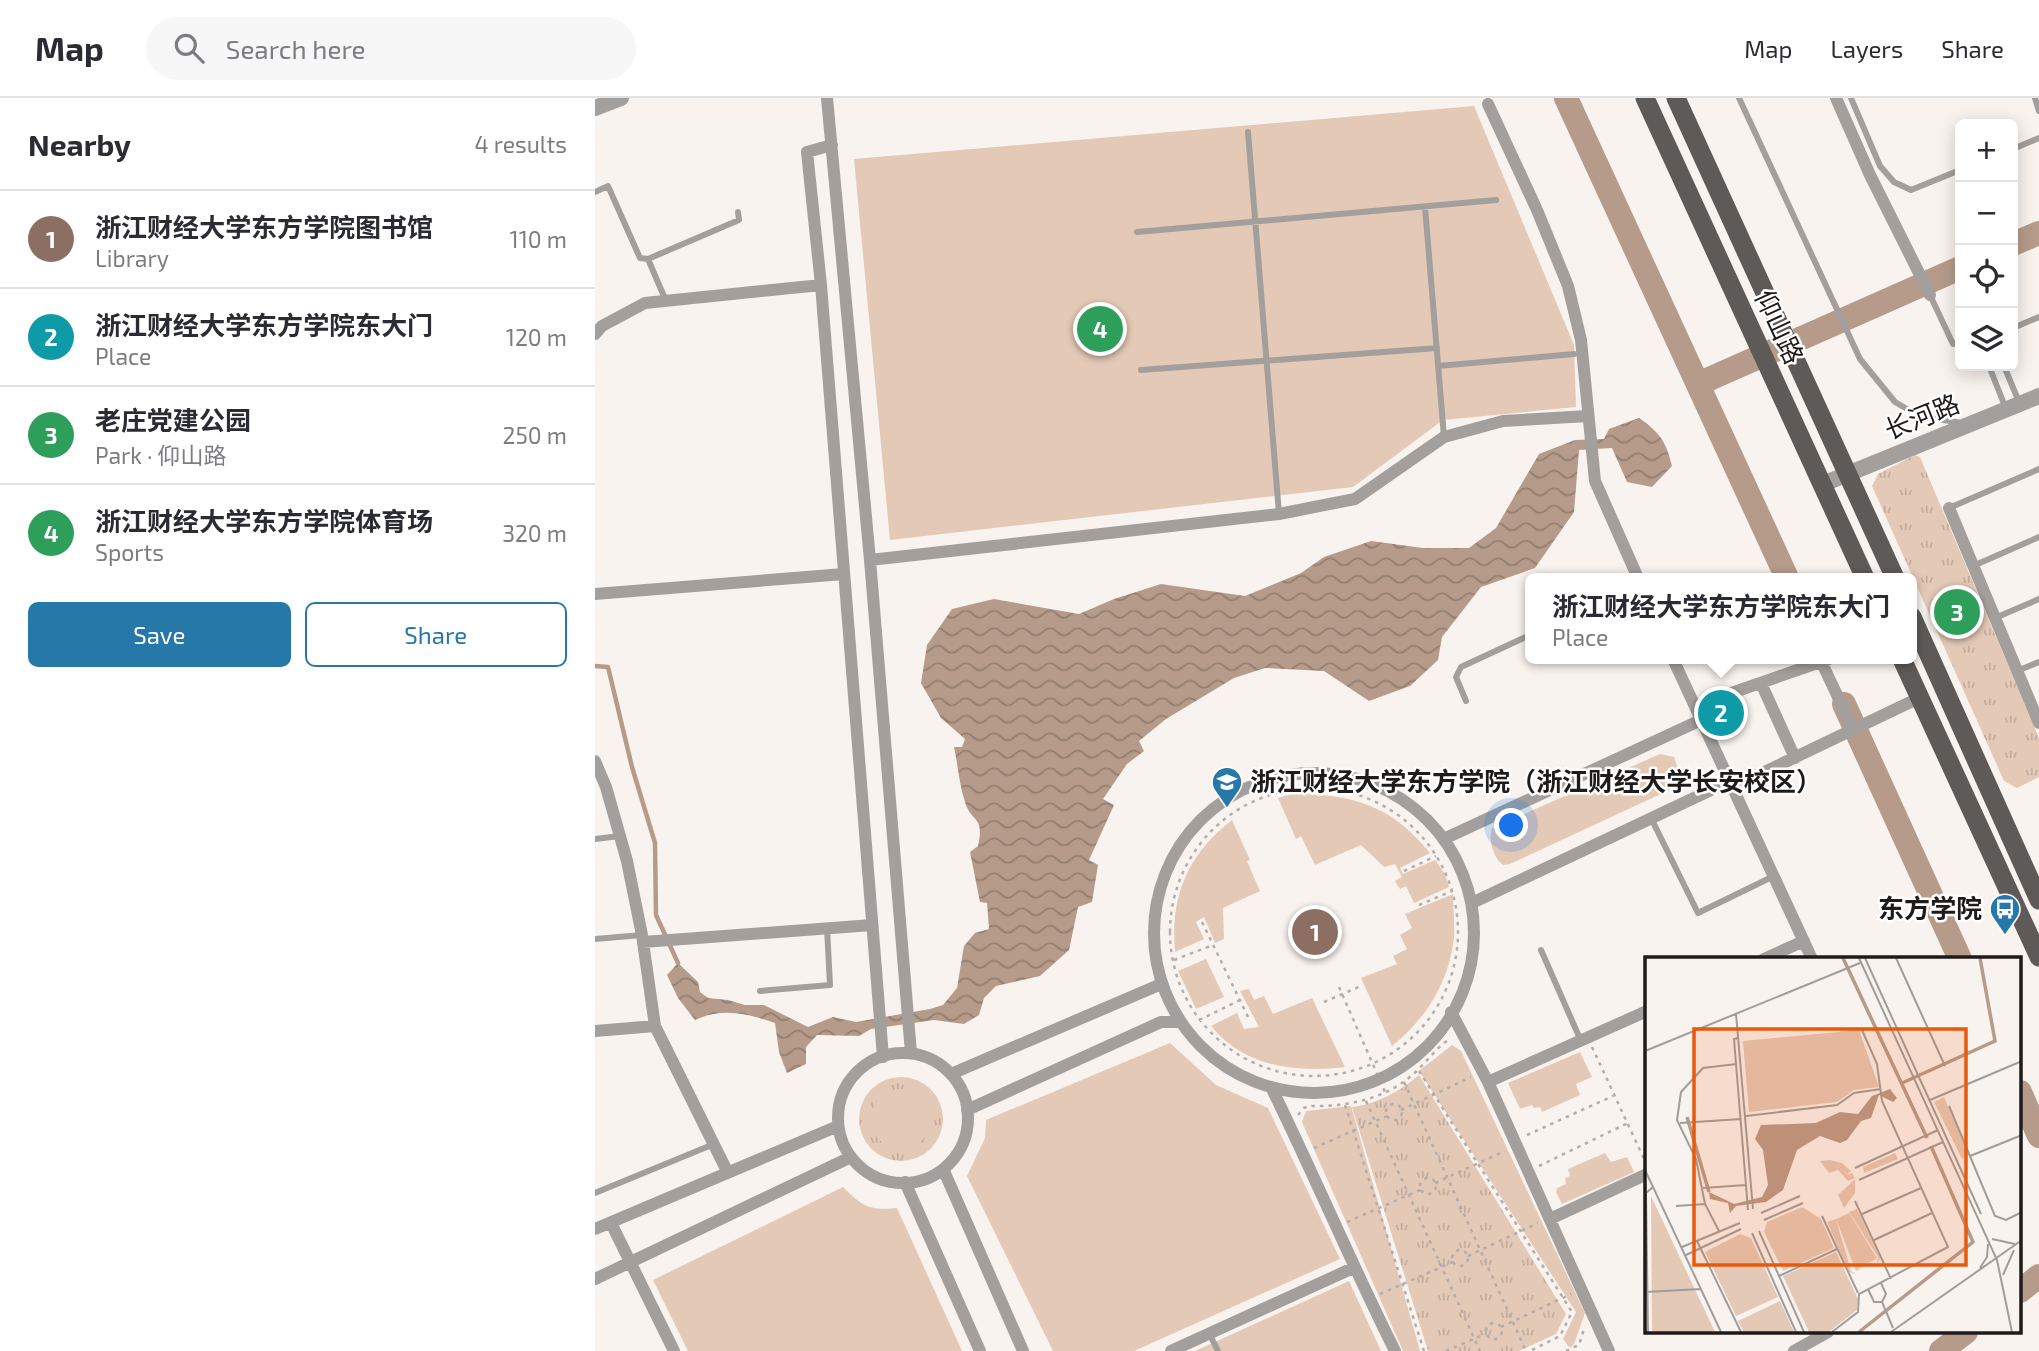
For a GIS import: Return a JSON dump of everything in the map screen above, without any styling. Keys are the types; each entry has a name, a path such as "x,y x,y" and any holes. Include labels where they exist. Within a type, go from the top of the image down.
{"main road":[{"name":"仰山路","path":"1645,98 1863,573"},
{"name":"仰山路","path":"1676,98 1893,573"},
{"path":"1917,628 2039,899"},
{"path":"1903,664 1913,700 2039,957"}],"street":[{"path":"595,108 621,98"},
{"path":"827,98 870,560 911,1054"},
{"path":"1836,98 1930,295"},
{"path":"1488,104 1568,286 1581,340 1595,481 1636,573"},
{"path":"831,145 807,152 821,285 883,1056"},
{"path":"598,329 645,303 821,285"},
{"name":"长河路","path":"1823,484 2039,396"},
{"path":"870,560 1279,514 1355,499 1444,437 1503,421 1588,416"},
{"path":"1949,508 2039,723"},
{"path":"595,594 844,574"},
{"path":"1675,664 1811,957"},
{"path":"1448,837 1700,720 1717,698 1814,664"},
{"path":"1827,664 1853,729"},
{"path":"1761,683 1795,758"},
{"path":"1474,902 1730,781 1754,777 1913,700"},
{"path":"595,761 607,787 620,836 643,939 655,1026 728,1172"},
{"path":"1311,769 1384,787 1448,837 1474,902 1470,971 1445,1026 1410,1063 1382,1086 1369,1086 1324,1097 1273,1091 1214,1059 1177,1022 1159,985 1157,908 1182,840 1235,789 1311,769"},
{"path":"643,939 658,941 872,925"},
{"path":"1768,957 1804,941"},
{"path":"951,1074 1159,985"},
{"path":"1488,1082 1586,1043 1645,1012"},
{"path":"1451,1013 1488,1082 1512,1144 1528,1171 1547,1219 1609,1351"},
{"path":"967,1110 1161,1022 1177,1022"},
{"path":"595,1031 655,1026"},
{"path":"883,1056 923,1056 951,1074 964,1096 967,1129 961,1147 944,1171 917,1181 878,1178 851,1157 838,1126 844,1091 853,1076 867,1064 883,1056"},
{"path":"1273,1091 1353,1268 1395,1351"},
{"path":"595,1229 838,1126"},
{"path":"595,1279 851,1157"},
{"path":"944,1171 1023,1351"},
{"path":"1547,1219 1645,1175"},
{"path":"905,1182 980,1351"},
{"path":"611,1223 674,1351"},
{"path":"1171,1351 1353,1268"},
{"path":"1794,1351 1810,1337"}],"lane":[{"path":"1739,98 1860,359 1895,402 1919,416 1970,424"},
{"path":"1851,98 1880,166 1894,182 1911,190 1955,172"},
{"path":"2035,98 2039,111"},
{"path":"1248,132 1279,514"},
{"path":"2018,147 2039,138"},
{"path":"595,192 608,186 640,258 648,259 739,220 738,212"},
{"path":"1136,232 1496,201"},
{"path":"1425,207 1444,437"},
{"path":"648,259 666,301"},
{"path":"1930,295 1955,343"},
{"path":"2018,325 2039,317"},
{"path":"1141,370 1437,348"},
{"path":"1438,366 1574,354"},
{"path":"1992,371 2013,406"},
{"path":"2005,371 2013,406"},
{"path":"1949,508 2039,470"},
{"path":"1973,566 2039,537"},
{"path":"1995,618 2039,599"},
{"path":"1467,701 1456,677 1461,667 1525,637"},
{"path":"2017,671 2039,662"},
{"path":"1651,818 1698,913 1774,876"},
{"path":"595,839 620,836"},
{"path":"760,991 830,985 827,928"},
{"path":"595,939 643,939"},
{"path":"1541,950 1586,1043"},
{"path":"595,1193 713,1144"},
{"path":"1209,1333 1218,1351"}],"path":[{"path":"1292,788 1338,789 1382,803 1419,831 1436,856 1445,868 1459,912 1458,958 1443,1001 1415,1037 1373,1064 1328,1076 1278,1072 1232,1052 1199,1020 1174,972 1168,922 1180,874 1208,832 1248,802 1292,788"},
{"path":"1404,871 1436,856"},
{"path":"1419,905 1452,891"},
{"path":"1202,922 1250,1021"},
{"path":"1172,960 1213,945"},
{"path":"1324,1002 1361,986"},
{"path":"1339,988 1382,1086"},
{"path":"1199,1020 1240,1000"},
{"path":"1586,1043 1645,1161"},
{"path":"1299,1124 1297,1117 1304,1108 1366,1101 1382,1086 1403,1082 1528,1351 1560,1336 1572,1312 1419,1071"},
{"path":"1401,1110 1476,1075"},
{"path":"1435,1183 1613,1096"},
{"path":"1366,1101 1480,1351"},
{"path":"1345,1105 1424,1351"},
{"path":"1390,1105 1397,1105 1401,1110 1398,1120 1387,1116 1386,1109 1390,1105"},
{"path":"1311,1150 1387,1116"},
{"path":"1528,1171 1628,1123"},
{"path":"1420,1190 1423,1179 1429,1178 1435,1183"},
{"path":"1420,1190 1426,1194 1431,1193 1435,1190 1435,1183"},
{"path":"1344,1223 1420,1190"},
{"path":"1468,1256 1547,1219"},
{"path":"1456,1251 1463,1251 1468,1256 1464,1266 1455,1266 1452,1255 1456,1251"},
{"path":"1377,1296 1453,1262"},
{"path":"1501,1327 1581,1290"},
{"path":"1497,1323 1501,1327 1502,1332 1498,1338 1489,1338 1486,1328 1490,1324 1497,1323"},
{"path":"1446,1351 1486,1333"}],"green space":[{"path":"1474,106 1574,345 1576,407 1443,420 1353,487 890,540 854,159"},
{"path":"1915,455 1920,457 2039,738 2039,777 2017,788 2004,781 1917,587 1917,573 1911,573 1872,486 1878,474"},
{"path":"1660,754 1674,757 1681,778 1678,786 1510,864 1503,865 1497,858 1491,843 1492,828"},
{"path":"1291,794 1333,796 1368,805 1385,813 1415,836 1430,853 1400,868 1403,874 1435,860 1445,874 1449,887 1414,903 1406,886 1400,889 1395,881 1402,877 1395,864 1384,867 1361,845 1315,865 1301,836 1296,839 1278,798"},
{"path":"1232,820 1260,891 1223,908 1224,939 1215,943 1204,917 1196,922 1204,939 1175,952 1176,913 1185,878 1204,847"},
{"path":"1453,894 1454,938 1447,970 1425,1012 1392,1046 1361,978 1397,964 1393,956 1407,949 1400,935 1412,928 1405,914"},
{"path":"1206,959 1224,997 1196,1009 1178,971"},
{"path":"1249,989 1254,1000 1264,996 1273,1014 1312,998 1345,1067 1308,1069 1272,1064 1239,1051 1224,1040 1211,1026 1237,1013 1244,1029 1259,1027 1240,991"},
{"path":"1170,1043 1216,1085 1268,1108 1340,1259 1134,1351 1053,1351 967,1176 985,1138 986,1120"},
{"path":"1452,1045 1461,1051 1585,1313 1574,1344 1570,1348 1563,1339 1576,1312 1419,1071"},
{"path":"1580,1052 1592,1077 1576,1084 1580,1095 1542,1112 1540,1107 1534,1108 1532,1105 1520,1109 1508,1083"},
{"path":"1419,1075 1566,1314 1556,1334 1519,1351 1428,1351 1352,1107 1388,1096"},
{"path":"901,1077 917,1080 931,1089 940,1103 943,1119 940,1135 931,1149 917,1158 901,1161 885,1158 871,1149 862,1135 859,1119 862,1103 871,1089 885,1080"},
{"path":"895,1089 907,1089 923,1097 929,1107 929,1131 923,1141 907,1149 895,1149 879,1141 871,1125 871,1113 879,1097"},
{"path":"1351,1106 1420,1351 1403,1351 1302,1122 1306,1111"},
{"path":"1605,1153 1611,1162 1627,1157 1634,1172 1562,1204 1556,1192 1557,1188 1566,1184 1565,1178 1570,1176 1568,1169"},
{"path":"843,1187 867,1206 879,1209 897,1208 962,1351 688,1351 653,1280"},
{"path":"1349,1281 1381,1351 1195,1351"}],"water":[{"path":"1639,418 1661,438 1672,466 1652,487 1627,482 1612,448 1579,450 1574,512 1535,568 1481,587 1442,637 1438,660 1410,686 1369,701 1324,671 1265,668 1234,678 1166,719 1139,741 1144,751 1127,764 1103,799 1114,805 1089,860 1098,865 1092,902 1078,907 1069,950 1040,976 996,986 984,998 979,1015 964,1024 934,1020 871,1029 859,1036 817,1035 806,1047 806,1064 787,1073 779,1052 775,1023 725,1013 695,1020 678,998 667,975 678,963 698,982 700,992 708,998 745,1005 764,1005 808,1027 833,1017 856,1022 930,1009 943,1005 957,988 964,946 975,933 989,929 987,903 980,902 970,852 978,846 980,829 965,802 954,747 962,747 965,739 941,718 921,683 927,645 952,609 994,599 1079,614 1161,584 1245,596 1301,573 1324,557 1371,541 1423,548 1469,548 1496,528 1539,454 1575,440 1604,439 1609,429"}],"waterway":[{"path":"1566,98 1785,573"},
{"path":"2018,242 2039,233"},
{"path":"1698,384 1955,270"},
{"path":"595,666 608,667 632,767 655,843 656,915 678,963"},
{"path":"1844,704 1959,957"},
{"path":"2021,1094 2039,1136"},
{"path":"2021,1290 2039,1276"},
{"path":"1941,1351 1963,1334"}],"place":[{"name":"浙江财经大学东方学院体育场","path":"1100,329"},
{"name":"老庄党建公园","path":"1957,612"},
{"name":"浙江财经大学东方学院东大门","path":"1721,713"},
{"name":"浙江财经大学东方学院（浙江财经大学长安校区）","path":"1227,809"},
{"name":"浙江财经大学东方学院图书馆","path":"1315,932"},
{"name":"东方学院","path":"2005,936"}]}
